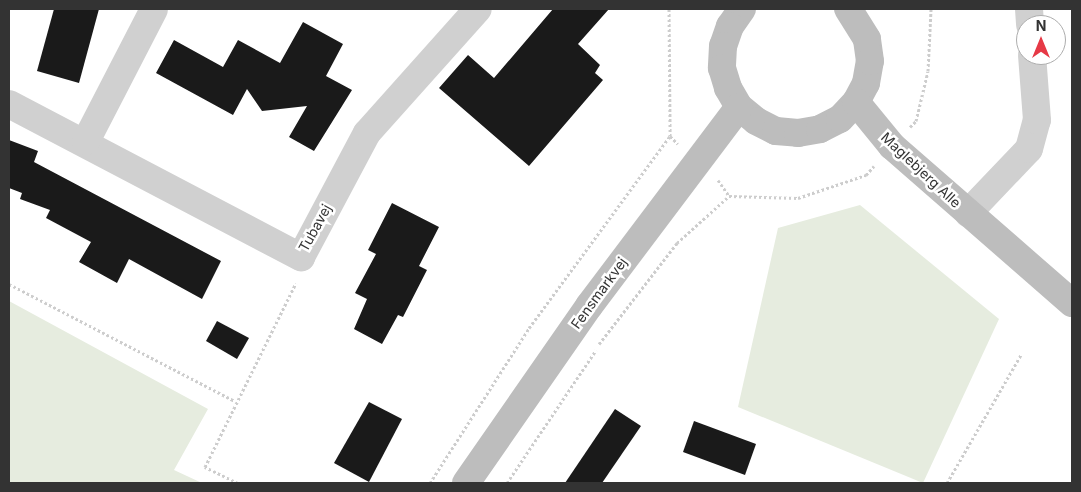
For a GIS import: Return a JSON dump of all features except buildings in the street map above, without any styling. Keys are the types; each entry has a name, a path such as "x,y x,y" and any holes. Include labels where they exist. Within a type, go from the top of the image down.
{"street":[{"path":"86,141 154,9"},
{"name":"Tubavej","path":"9,104 86,141 301,256 367,133 478,9"},
{"path":"742,9 730,26 723,46 726,82 739,107 756,121 776,131 798,134 834,122 856,102 866,83 870,61 867,39 848,9"},
{"name":"Maglebjerg Alle","path":"968,213 1029,149 1037,120 1033,65"},
{"name":"Maglebjerg Alle","path":"856,102 892,146 1072,303"},
{"name":"Fensmarkvej","path":"466,483 589,306 739,107"}],"path":[{"path":"430,483 529,328 670,136 669,9"},
{"path":"507,483 598,346 677,243 729,196 798,198 866,175 916,121 928,71 931,9"},
{"path":"670,136 718,180 729,196"},
{"path":"238,483 205,467 235,401 301,273 301,256"},
{"path":"9,284 235,401"},
{"path":"947,483 1021,355"}],"shaded area":[{"path":"860,205 999,319 923,483 738,407 778,228"},
{"path":"9,301 208,409 174,470 202,483 9,483"}]}
